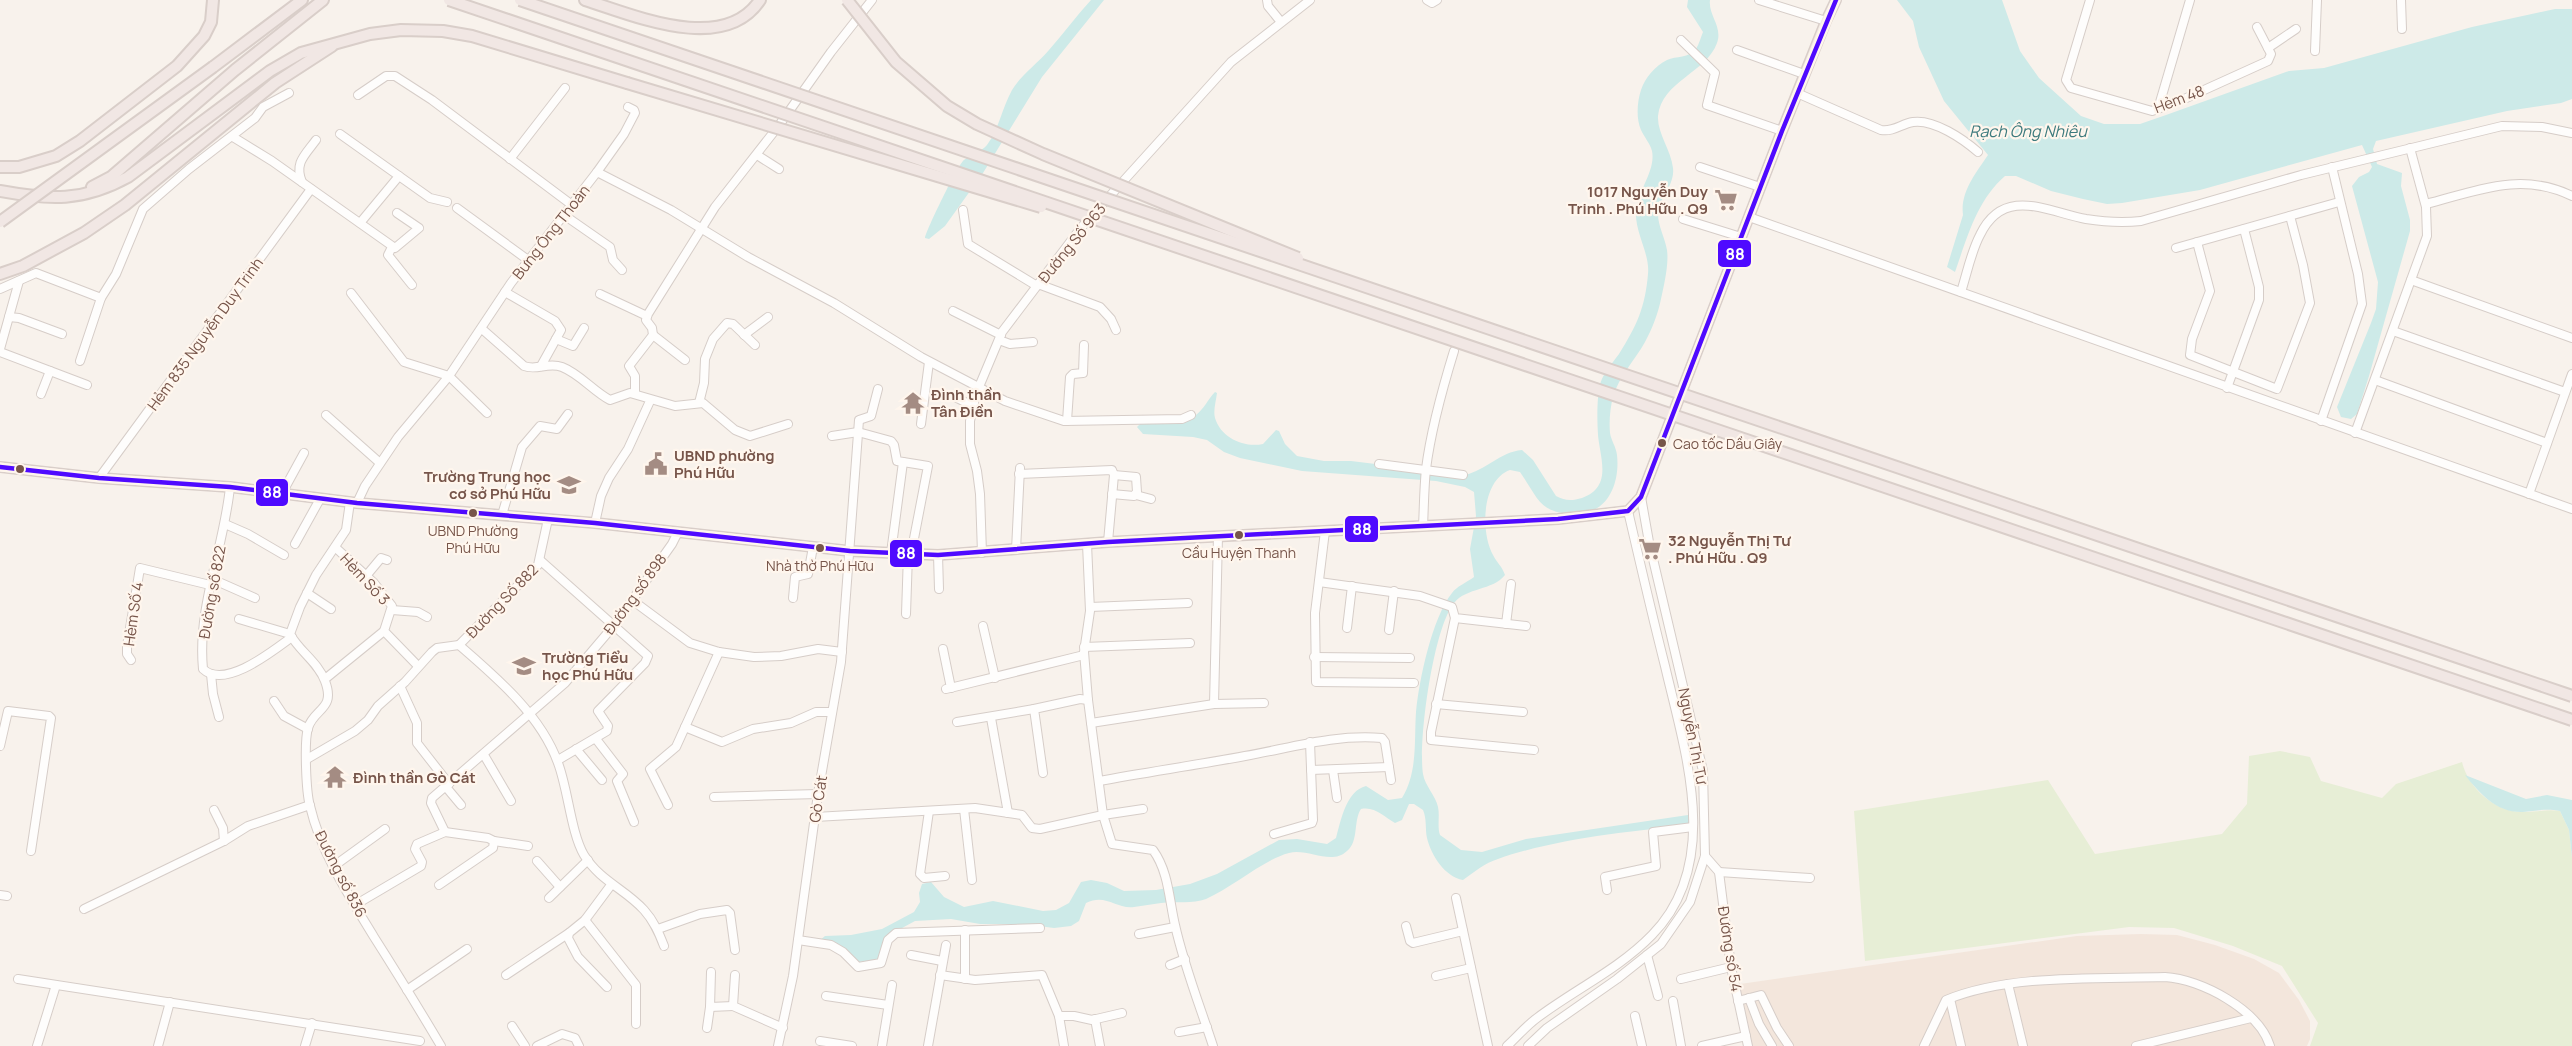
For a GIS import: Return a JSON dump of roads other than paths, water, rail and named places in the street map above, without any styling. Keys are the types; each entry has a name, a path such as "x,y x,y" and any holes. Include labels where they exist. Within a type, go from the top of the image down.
{"highway":[{"path":"0,167 19,167 56,156 80,141 177,66 204,36 210,22 213,0"},
{"path":"0,222 302,0"},
{"path":"52,199 76,193 111,177 235,70 323,0"},
{"path":"449,0 2572,720"},
{"path":"520,0 2572,696"},
{"path":"585,0 666,25 697,29 734,22 747,14 760,0"},
{"path":"847,0 896,62 947,106 977,124 1395,298"},
{"path":"0,191 52,199 77,197 108,188 128,177 270,72 301,53 370,34 390,31 443,31 472,36 1029,203 1388,317"},
{"path":"0,274 23,266 84,233 125,205 275,83 334,44"}],"main road":[{"path":"0,467 99,478 230,488 354,503 548,519 850,551 938,555 1108,542 1593,517 1628,511 1641,497 1782,130 1836,0"}],"street":[{"path":"685,360 653,335 652,328 646,320 647,316 715,207 757,155 872,0"},
{"path":"1267,0 1268,6 1281,22"},
{"name":"Đường Số 963","path":"982,553 980,494 969,434 973,406 979,387 1000,338 1080,229 1231,62 1310,0"},
{"path":"1427,0 1432,3 1437,0"},
{"path":"1759,0 1769,1 1826,21"},
{"name":"Hẻm 48","path":"2090,0 2066,80 2067,85 2148,111 2158,109 2268,62 2271,54 2268,48"},
{"path":"2158,109 2190,0"},
{"path":"2315,51 2317,0"},
{"path":"2401,0 2402,29"},
{"path":"2257,27 2268,48 2296,29"},
{"path":"1682,40 1715,73 1716,77 1707,105 1782,130"},
{"path":"1737,50 1804,74"},
{"path":"358,94 386,76 394,76 432,100 572,205"},
{"path":"510,159 566,88"},
{"path":"80,361 101,298 117,273 143,209 189,169 233,137 255,118 263,107 289,93"},
{"path":"1797,93 1881,130 1894,130 1913,122 1921,122 1962,139 1978,152"},
{"path":"597,172 624,134 635,113 628,107"},
{"path":"1961,292 1981,233 1996,215 2018,205 2043,206 2098,221 2119,223 2141,221 2332,167 2502,126 2542,127 2572,133"},
{"path":"340,134 430,198 447,202"},
{"path":"233,137 303,183 392,247 398,248 419,228 397,213"},
{"path":"303,183 298,173 298,166 316,140"},
{"path":"2355,433 2427,236 2426,204 2410,148"},
{"path":"757,155 779,169"},
{"path":"1700,167 1760,187"},
{"path":"2321,421 2362,304 2358,274 2332,167"},
{"name":"Bưng Ông Thoàn","path":"354,503 398,437 449,376 528,260 597,172 671,210 748,257 834,303 929,362 1005,401 1048,418 1067,422 1182,419 1191,415"},
{"path":"360,223 399,176"},
{"path":"2426,204 2517,182 2552,187 2572,196"},
{"name":"Hẻm 835 Nguyễn Duy Trinh","path":"99,478 311,189"},
{"path":"2176,248 2339,202"},
{"path":"458,208 528,260"},
{"path":"963,210 968,244 1037,285 1100,307 1112,319 1116,330"},
{"path":"564,215 610,246 613,260 622,270"},
{"path":"1749,216 2572,509"},
{"path":"2197,242 2210,291 2189,353 2195,359 2275,390 2281,384 2310,303 2290,216"},
{"path":"1683,219 1741,237"},
{"path":"2227,388 2259,300 2259,287 2244,229"},
{"path":"392,247 388,255 412,285"},
{"path":"0,289 36,273 101,298"},
{"path":"2411,280 2572,338"},
{"path":"19,281 0,350 87,385"},
{"path":"505,292 555,321 561,330 541,366"},
{"path":"351,293 404,362 449,376 487,413"},
{"path":"600,294 647,316"},
{"path":"953,311 1010,344 1033,342"},
{"path":"9,317 19,318 62,334"},
{"path":"744,334 768,317"},
{"path":"699,404 704,383 703,366 713,339 729,322 755,345"},
{"path":"556,339 573,346 584,328"},
{"path":"482,329 524,366 531,368 550,364 564,368 610,400 626,393 635,393 650,400 675,406 706,405 735,430 750,436 788,424"},
{"path":"2392,331 2565,392"},
{"path":"635,393 635,376 629,368 629,363 653,335"},
{"path":"1067,422 1070,377 1073,374 1083,373 1084,345"},
{"path":"1423,526 1426,470 1438,400 1454,351"},
{"path":"921,424 929,362"},
{"path":"41,394 50,371"},
{"path":"2529,494 2572,374"},
{"path":"2375,380 2547,442"},
{"path":"858,432 860,418 871,416 878,389"},
{"path":"955,397 973,406"},
{"path":"595,524 601,496 609,478 628,448 650,400"},
{"path":"502,515 522,447 540,426 557,429 568,414"},
{"path":"326,415 380,463"},
{"path":"832,436 858,432 894,442 896,459 928,466 910,554 906,614"},
{"name":"Gò Cát","path":"778,1046 798,940 818,794 842,652 858,432"},
{"path":"281,495 304,453"},
{"path":"891,553 903,462"},
{"path":"1379,464 1463,475"},
{"path":"1016,550 1020,471 1110,470 1114,475 1108,542"},
{"path":"1114,475 1137,477 1136,495"},
{"name":"Đường số 822","path":"211,674 203,669 203,632 211,582 225,525 230,488"},
{"path":"1112,494 1136,495 1151,499"},
{"name":"Nguyễn Thị Tư","path":"1528,1046 1547,1029 1661,944 1690,902 1705,856 1703,771 1649,542 1641,497"},
{"path":"294,544 320,499"},
{"path":"219,717 211,674 231,672 252,666 291,635 316,575 346,530 354,503"},
{"name":"Nguyễn Thị Tư","path":"1507,1046 1535,1019 1609,970 1652,936 1679,895 1690,866 1693,827 1690,772 1628,511"},
{"name":"Đường Số 882","path":"459,645 540,561 548,519"},
{"path":"225,525 248,534 284,555"},
{"path":"1325,531 1315,613 1316,682 1414,683"},
{"name":"Đường số 898","path":"445,832 431,801 565,683 613,627 678,532"},
{"path":"1214,704 1218,536"},
{"path":"1087,544 1090,607 1084,651 1102,815 1112,844 1153,850 1159,858 1167,886 1171,927 1184,960 1202,1028 1213,1046"},
{"path":"793,598 795,577 808,574 813,547"},
{"name":"Hèm Số 3","path":"336,548 366,576 392,606 384,631"},
{"path":"938,555 939,589"},
{"path":"366,576 381,558 387,560"},
{"path":"540,561 648,656 647,660 599,708 598,714 608,729 596,739 558,760"},
{"name":"Hèm Số 4","path":"131,660 127,654 127,646 140,568 211,582"},
{"path":"211,582 255,598"},
{"path":"1319,582 1394,591 1437,600 1452,607 1455,618 1430,736 1433,742 1534,750"},
{"path":"1506,624 1511,584"},
{"path":"1347,628 1352,586"},
{"path":"1389,630 1394,591"},
{"path":"308,593 331,609"},
{"path":"632,600 690,643 719,652 754,657 781,656 818,649 842,652"},
{"path":"1090,607 1188,603"},
{"path":"392,610 418,612 427,617"},
{"path":"1455,618 1526,626"},
{"path":"238,619 291,635 325,680 329,697 327,703 308,729 284,716 274,701"},
{"path":"983,626 995,678"},
{"path":"325,680 384,631 418,666"},
{"path":"943,649 948,689 995,678 1084,651 1190,643"},
{"path":"307,759 355,731 368,720 387,697 437,648 459,645 488,669 530,715 558,760 579,844 588,860 611,885 645,910 658,929 664,946"},
{"path":"668,805 650,769 676,747 719,652"},
{"path":"1314,657 1410,658"},
{"path":"400,686 417,723 417,743 461,805"},
{"path":"957,722 1035,710 1080,699 1088,700"},
{"path":"1091,723 1214,704 1264,704"},
{"path":"1436,704 1523,712"},
{"path":"1035,710 1043,773"},
{"path":"0,746 6,714 9,711 51,718 31,851"},
{"path":"685,727 722,742 753,729 791,723 816,712 832,712"},
{"path":"992,718 1008,813"},
{"name":"Đường số 836","path":"308,729 306,782 309,805 319,835 355,905 441,1046"},
{"path":"1099,781 1341,738 1382,738 1385,742 1391,780"},
{"path":"596,739 623,774 617,781 634,822"},
{"path":"1274,834 1312,823 1314,817 1310,742"},
{"path":"576,749 602,780"},
{"path":"484,755 511,801"},
{"path":"1311,770 1389,767"},
{"path":"1333,770 1337,798"},
{"path":"714,797 818,794"},
{"path":"84,909 224,841 248,826 309,805"},
{"path":"964,809 972,880"},
{"path":"815,817 964,809 1022,815 1032,828 1040,829 1102,815 1143,809"},
{"path":"214,810 223,828 224,841"},
{"path":"929,811 920,874 924,878 945,876"},
{"path":"1607,890 1605,877 1656,867 1653,832 1693,827"},
{"path":"334,866 385,829"},
{"path":"355,905 421,866 423,862 415,846 445,832 528,846"},
{"path":"439,885 493,848 494,841"},
{"path":"1705,856 1719,872 1809,878"},
{"path":"549,898 588,860"},
{"path":"537,861 560,887"},
{"name":"Đường số 54","path":"1719,872 1731,967 1748,1046"},
{"path":"506,975 585,920 611,885"},
{"path":"1456,898 1488,1046"},
{"path":"658,929 700,914 727,910 730,913 735,950"},
{"path":"585,920 636,985 636,1024"},
{"path":"1406,926 1410,942 1413,943 1463,931"},
{"path":"798,940 831,945 843,952 858,967 881,963 888,940 896,933 1040,927"},
{"path":"1139,934 1171,927"},
{"path":"965,930 965,979"},
{"path":"569,933 568,938 578,957 607,987"},
{"path":"928,1046 946,945"},
{"path":"407,990 467,949"},
{"path":"911,955 942,960"},
{"path":"1647,955 1658,996"},
{"path":"1172,964 1184,960"},
{"path":"1681,979 1731,967"},
{"path":"1436,976 1471,968"},
{"path":"707,1028 711,972"},
{"path":"733,1006 735,975"},
{"path":"940,975 965,979 1042,975 1059,1016 1064,1046"},
{"path":"1924,1046 1942,1006 1950,999 1993,986 2073,979 2171,977 2231,1000 2265,1034 2270,1046"},
{"path":"18,979 420,1041"},
{"path":"2008,984 2023,1046"},
{"path":"37,1046 56,985"},
{"path":"882,1046 892,985"},
{"path":"1738,1001 1761,994 1776,1028 1790,1046"},
{"path":"826,996 888,1005"},
{"path":"1749,998 1759,1024 1772,1046"},
{"path":"1950,999 1961,1046"},
{"path":"1673,1001 1681,1046"},
{"path":"158,1046 170,1002"},
{"path":"710,1007 733,1006 783,1028"},
{"path":"1059,1016 1095,1019 1122,1013"},
{"path":"1635,1016 1642,1046"},
{"path":"2136,1046 2251,1018"},
{"path":"1095,1019 1101,1046"},
{"path":"305,1046 312,1023"},
{"path":"512,1026 525,1046"},
{"path":"1179,1032 1202,1028"},
{"path":"537,1046 561,1034 575,1038 579,1046"},
{"path":"1702,1046 1746,1036"},
{"path":"820,1041 852,1046"}],"water":[{"path":"1091,0 1104,0 1042,77 983,173 945,226 929,239 925,238 961,164 987,145 1016,84 1049,50"},
{"path":"1688,0 1710,0 1718,37 1717,43 1704,62 1667,94 1658,116 1673,168 1672,180 1658,214 1667,250 1667,268 1660,305 1652,327 1619,382 1612,401 1610,433 1616,452 1617,465 1614,485 1605,502 1588,512 1577,514 1547,508 1536,497 1520,472 1510,470 1494,484 1486,507 1486,533 1493,555 1505,575 1493,584 1459,598 1446,616 1429,686 1422,758 1424,778 1438,807 1440,835 1461,850 1482,852 1526,839 1688,815 1690,825 1618,833 1543,846 1493,861 1463,880 1450,875 1435,858 1427,838 1423,810 1414,804 1409,804 1402,820 1395,823 1366,808 1361,809 1357,819 1351,847 1341,855 1327,857 1289,853 1270,861 1201,901 1166,902 1127,907 1105,900 1093,900 1086,903 1079,921 1071,926 1054,928 1023,924 980,924 951,919 915,921 891,934 877,960 858,962 819,941 825,936 851,935 882,929 914,912 920,902 919,893 922,884 931,882 944,897 964,907 993,901 1043,911 1056,910 1069,903 1081,882 1091,880 1107,883 1124,891 1156,890 1190,884 1217,874 1279,840 1297,839 1327,844 1336,838 1349,800 1359,789 1366,786 1388,800 1402,798 1411,778 1416,712 1423,667 1433,633 1438,618 1452,593 1474,577 1470,549 1476,516 1474,492 1465,487 1436,481 1302,471 1240,458 1224,452 1207,440 1143,434 1137,427 1149,421 1181,420 1196,415 1215,392 1217,393 1214,415 1218,425 1228,436 1241,443 1263,444 1276,430 1297,456 1324,461 1351,461 1465,475 1507,454 1522,450 1533,460 1556,496 1572,500 1592,493 1598,487 1602,471 1597,423 1600,384 1631,334 1642,307 1647,286 1648,266 1636,212 1639,196 1653,159 1651,148 1639,126 1639,100 1643,86 1655,69 1667,60 1690,54 1697,47 1703,32 1687,7"},
{"name":"Rạch Ông Nhiêu","path":"1897,0 2002,0 2020,51 2039,78 2081,116 2104,124 2140,124 2289,71 2324,68 2472,27 2555,9 2572,9 2572,99 2561,103 2507,111 2376,141 2373,149 2377,164 2402,173 2401,186 2410,220 2410,231 2369,376 2357,414 2351,419 2341,417 2337,407 2376,309 2378,282 2352,186 2372,167 2362,145 2200,190 2122,203 2107,204 2083,199 2051,191 2016,176 2005,176 1987,196 1980,208 1955,272 1947,267 1963,215 1964,198 1970,183 1988,155 1944,101 1919,47 1913,21"},
{"path":"2465,775 2526,799 2547,795 2572,800 2572,858 2569,830 2560,811 2523,812 2497,806 2483,795"}],"place":[{"name":"1017 Nguyễn Duy Trinh . Phú Hữu . Q9","path":"1726,200"},
{"name":"Đình thần Tân Điền","path":"913,403"},
{"name":"Cao tốc Dầu Giây","path":"1662,443"},
{"name":"UBND phường Phú Hữu","path":"656,464"},
{"name":"Trường Trung học cơ sở Phú Hữu","path":"569,485"},
{"name":"UBND Phường Phú Hữu","path":"473,513"},
{"name":"Cầu Huyện Thanh","path":"1239,535"},
{"name":"Nhà thờ Phú Hữu","path":"820,548"},
{"name":"32 Nguyễn Thị Tư . Phú Hữu . Q9","path":"1650,549"},
{"name":"Trường Tiểu học Phú Hữu","path":"524,666"},
{"name":"Đình thần Gò Cát","path":"335,777"}]}
